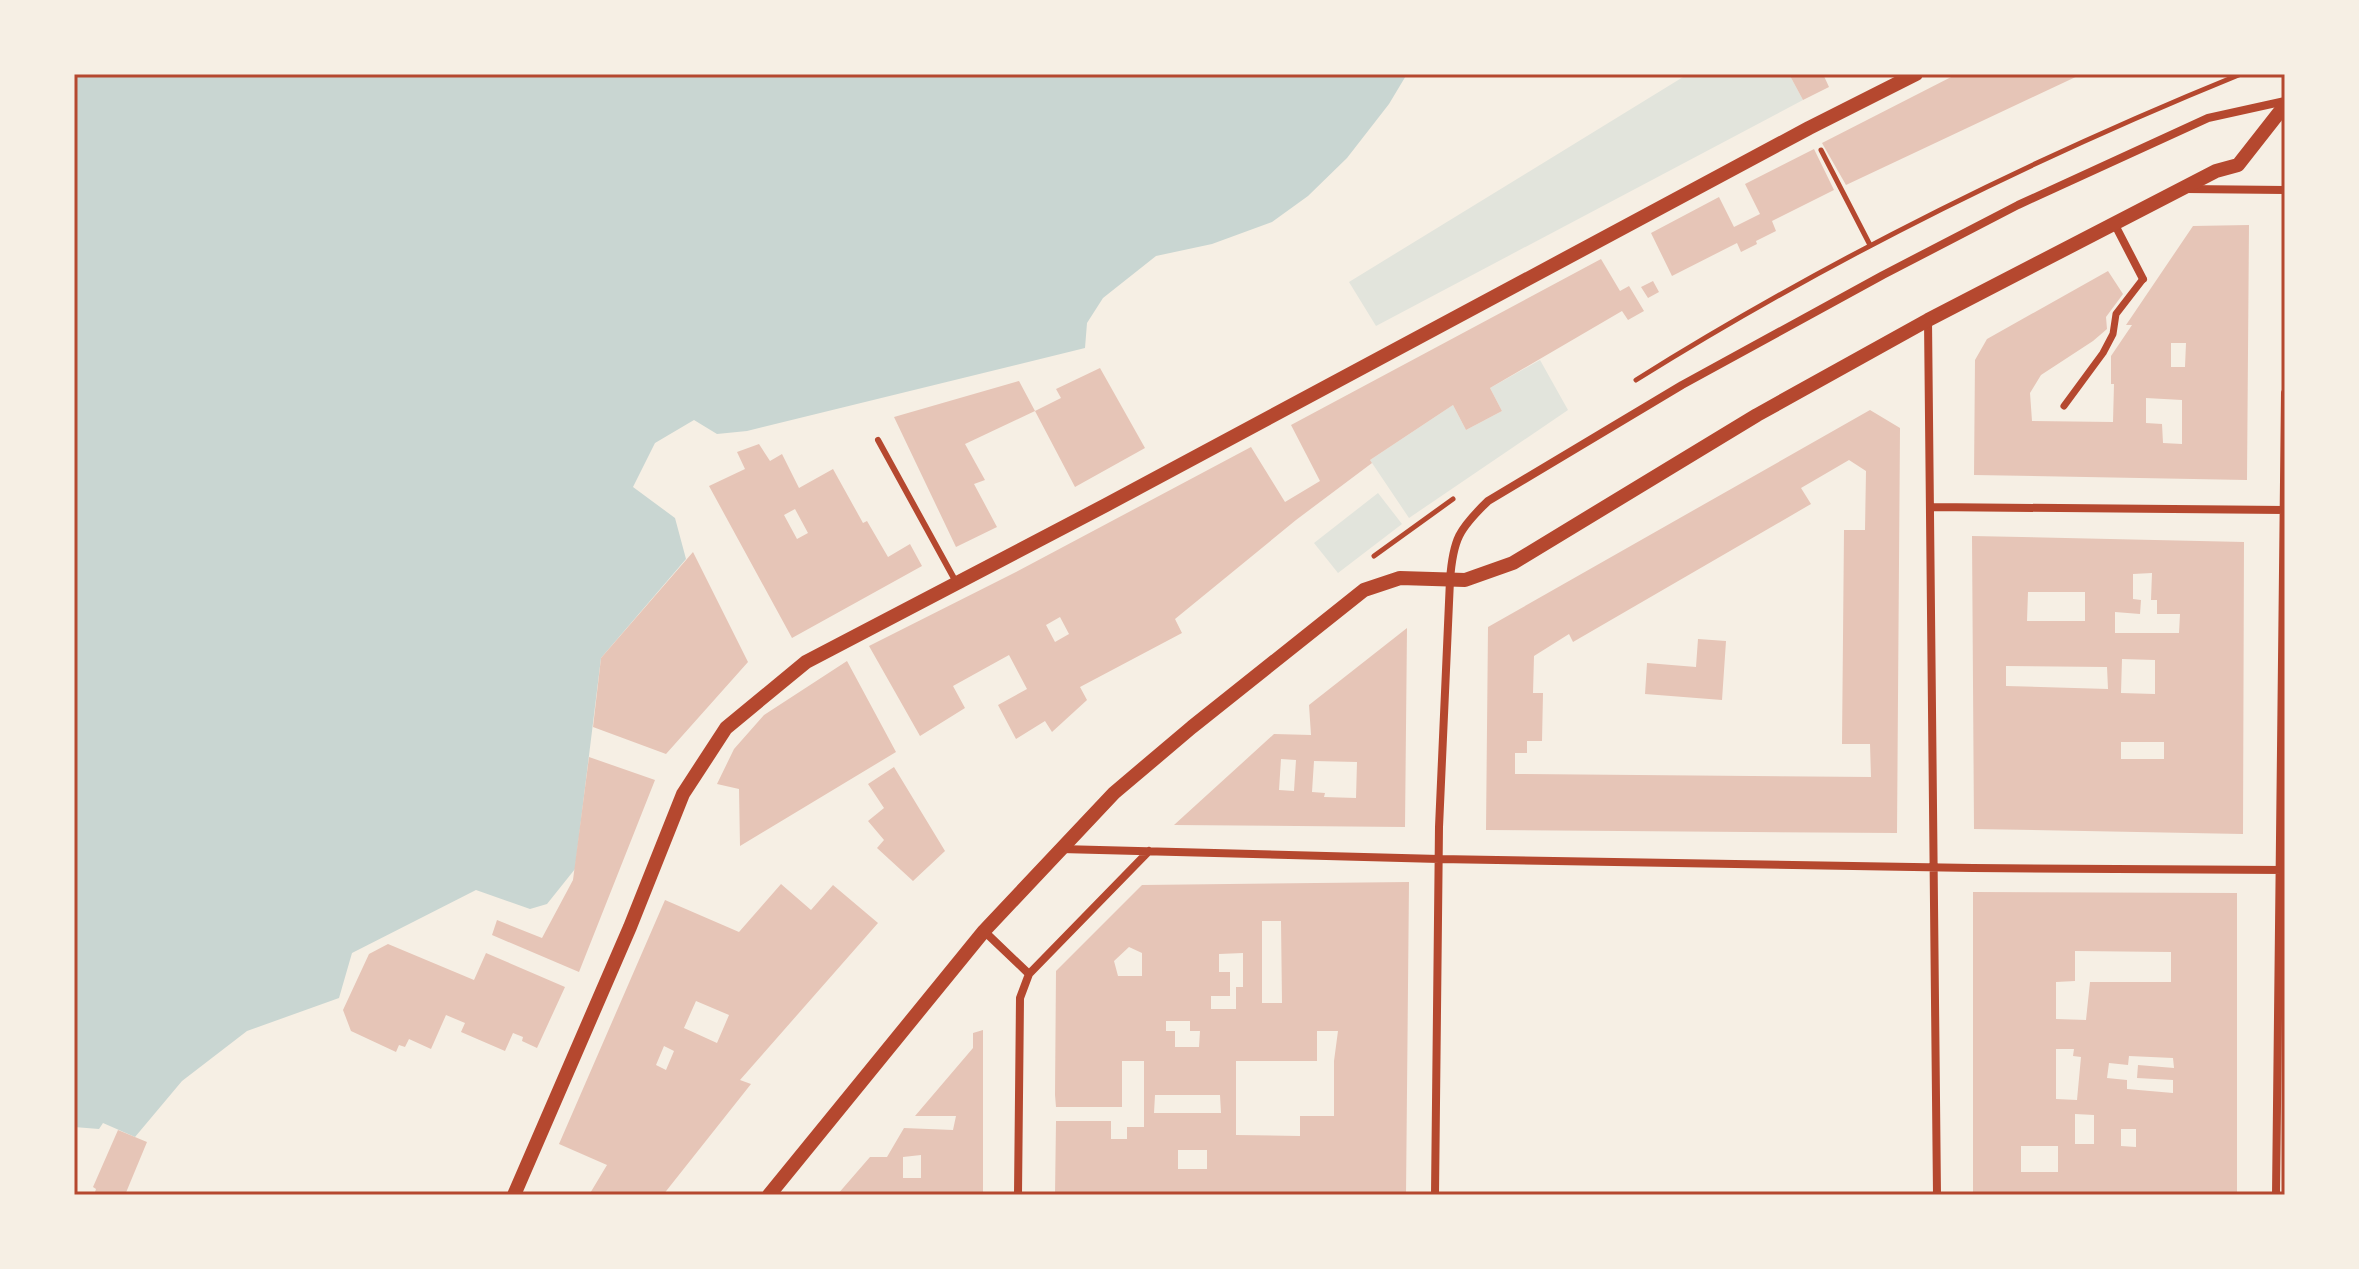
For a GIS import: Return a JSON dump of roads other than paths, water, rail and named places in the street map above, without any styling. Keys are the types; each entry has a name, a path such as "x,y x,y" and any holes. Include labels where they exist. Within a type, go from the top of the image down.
{"street":[{"path":"514,1195 630,927 683,794 726,728 806,662 1916,74"},
{"path":"769,1195 984,931 1114,793 1364,590 1400,578 1465,580 1513,563 1757,415 1928,320 2216,171 2238,165 2285,103"},
{"path":"1435,1195 1439,827 1450,580 1452,549 1466,523 1488,501 1682,385 2018,205 2208,118 2285,103"},
{"path":"2181,189 2285,190"},
{"path":"2064,406 2103,353 2113,334 2116,314 2143,279 2114,223"},
{"path":"1928,320 1937,1195"},
{"path":"2276,1195 2285,393"},
{"path":"1930,507 2284,510"},
{"path":"1060,849 1439,859 2282,870"},
{"path":"1018,1195 1020,998 1029,974 1149,851"},
{"path":"984,931 1029,974"}],"lane":[{"path":"878,440 956,582"}]}
